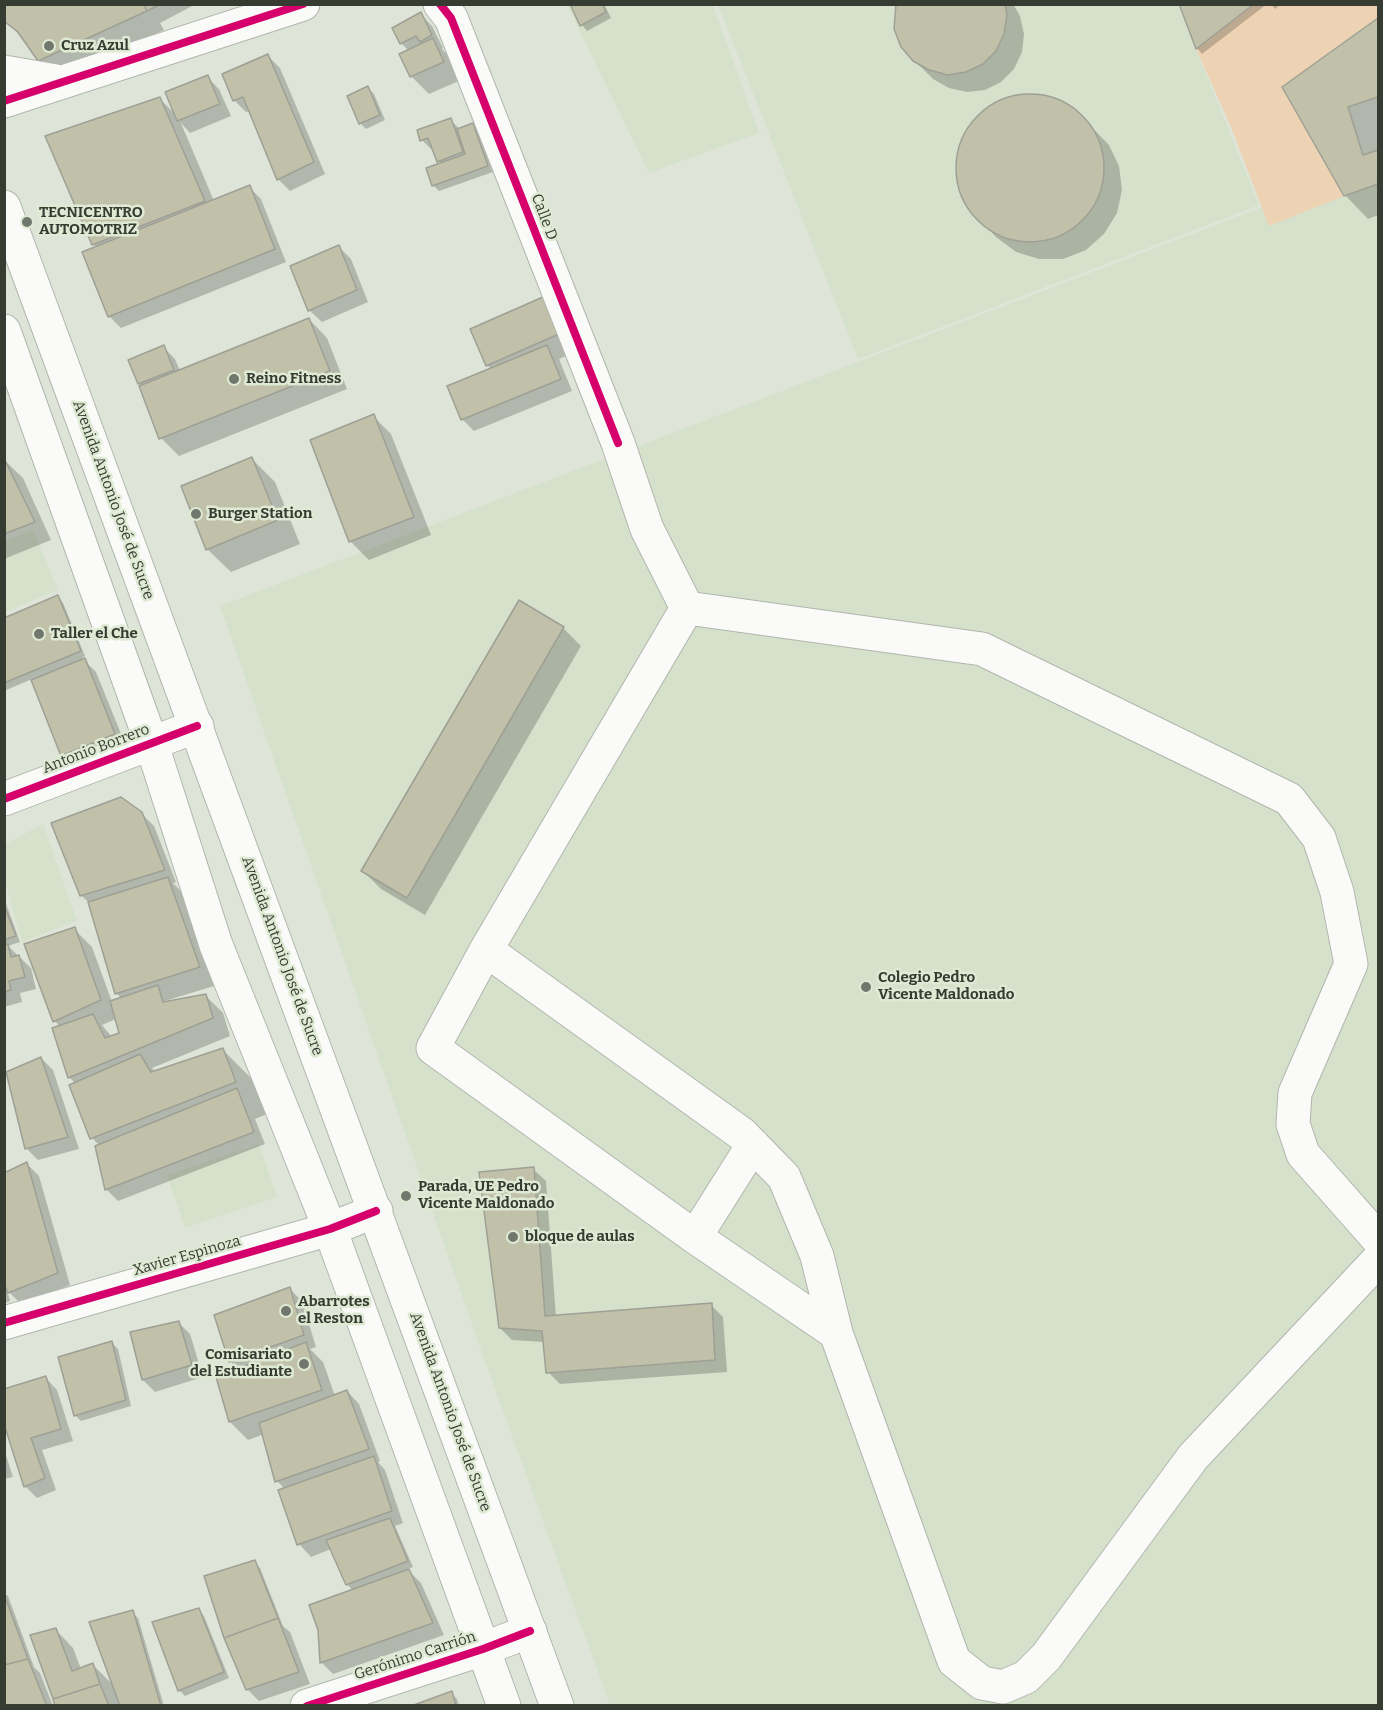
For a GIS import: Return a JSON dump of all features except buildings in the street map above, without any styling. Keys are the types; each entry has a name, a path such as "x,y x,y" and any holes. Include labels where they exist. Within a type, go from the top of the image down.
{"main road":[{"path":"4,101 303,4"},
{"name":"Calle D","path":"440,4 451,18 618,443 647,529 687,608"},
{"path":"4,72 64,82"},
{"name":"Avenida Antonio José de Sucre","path":"4,207 557,1706"},
{"path":"5,332 151,742 216,945 330,1229 504,1706"},
{"path":"836,1333 695,1237 433,1048 486,950 687,608 982,649 1289,799 1319,838 1337,892 1351,964 1294,1093 1293,1124 1303,1154 1378,1239"},
{"name":"Antonio Borrero","path":"4,798 196,726"},
{"path":"486,950 742,1134 784,1177 817,1256 836,1333 954,1661 982,1683 1003,1687 1026,1677 1046,1657 1193,1457 1378,1260"},
{"path":"695,1237 753,1145"},
{"name":"Xavier Espinoza","path":"4,1323 330,1229 376,1211"},
{"name":"Gerónimo Carrión","path":"307,1706 483,1649 530,1631"}],"shaded area":[{"path":"567,5 713,5 759,133 649,173"},
{"path":"718,5 1178,5 1259,205 858,359"},
{"path":"1253,5 1378,5 1378,20 1283,88 1344,196 1269,226 1230,125 1196,49"},
{"name":"Colegio Pedro Vicente Maldonado","path":"1378,163 1378,1705 610,1705 487,1367 220,606"},
{"path":"33,529 58,590 5,612 5,541"},
{"path":"43,824 77,921 22,942 5,882 5,844"},
{"path":"259,1144 277,1197 185,1228 167,1175"}],"cycle path":[{"path":"4,101 303,4"},
{"path":"440,4 451,18 618,443"},
{"path":"4,799 197,726"},
{"path":"4,1323 330,1229 376,1211"},
{"path":"307,1706 483,1649 530,1631"}],"place":[{"name":"Cruz Azul","path":"49,46"},
{"name":"TECNICENTRO AUTOMOTRIZ","path":"27,222"},
{"name":"Reino Fitness","path":"234,379"},
{"name":"Burger Station","path":"196,514"},
{"name":"Taller el Che","path":"39,634"},
{"name":"Colegio Pedro Vicente Maldonado","path":"866,987"},
{"name":"Parada, UE Pedro Vicente Maldonado","path":"406,1196"},
{"name":"bloque de aulas","path":"513,1237"},
{"name":"Abarrotes el Reston","path":"286,1311"},
{"name":"Comisariato del Estudiante","path":"304,1364"}]}
